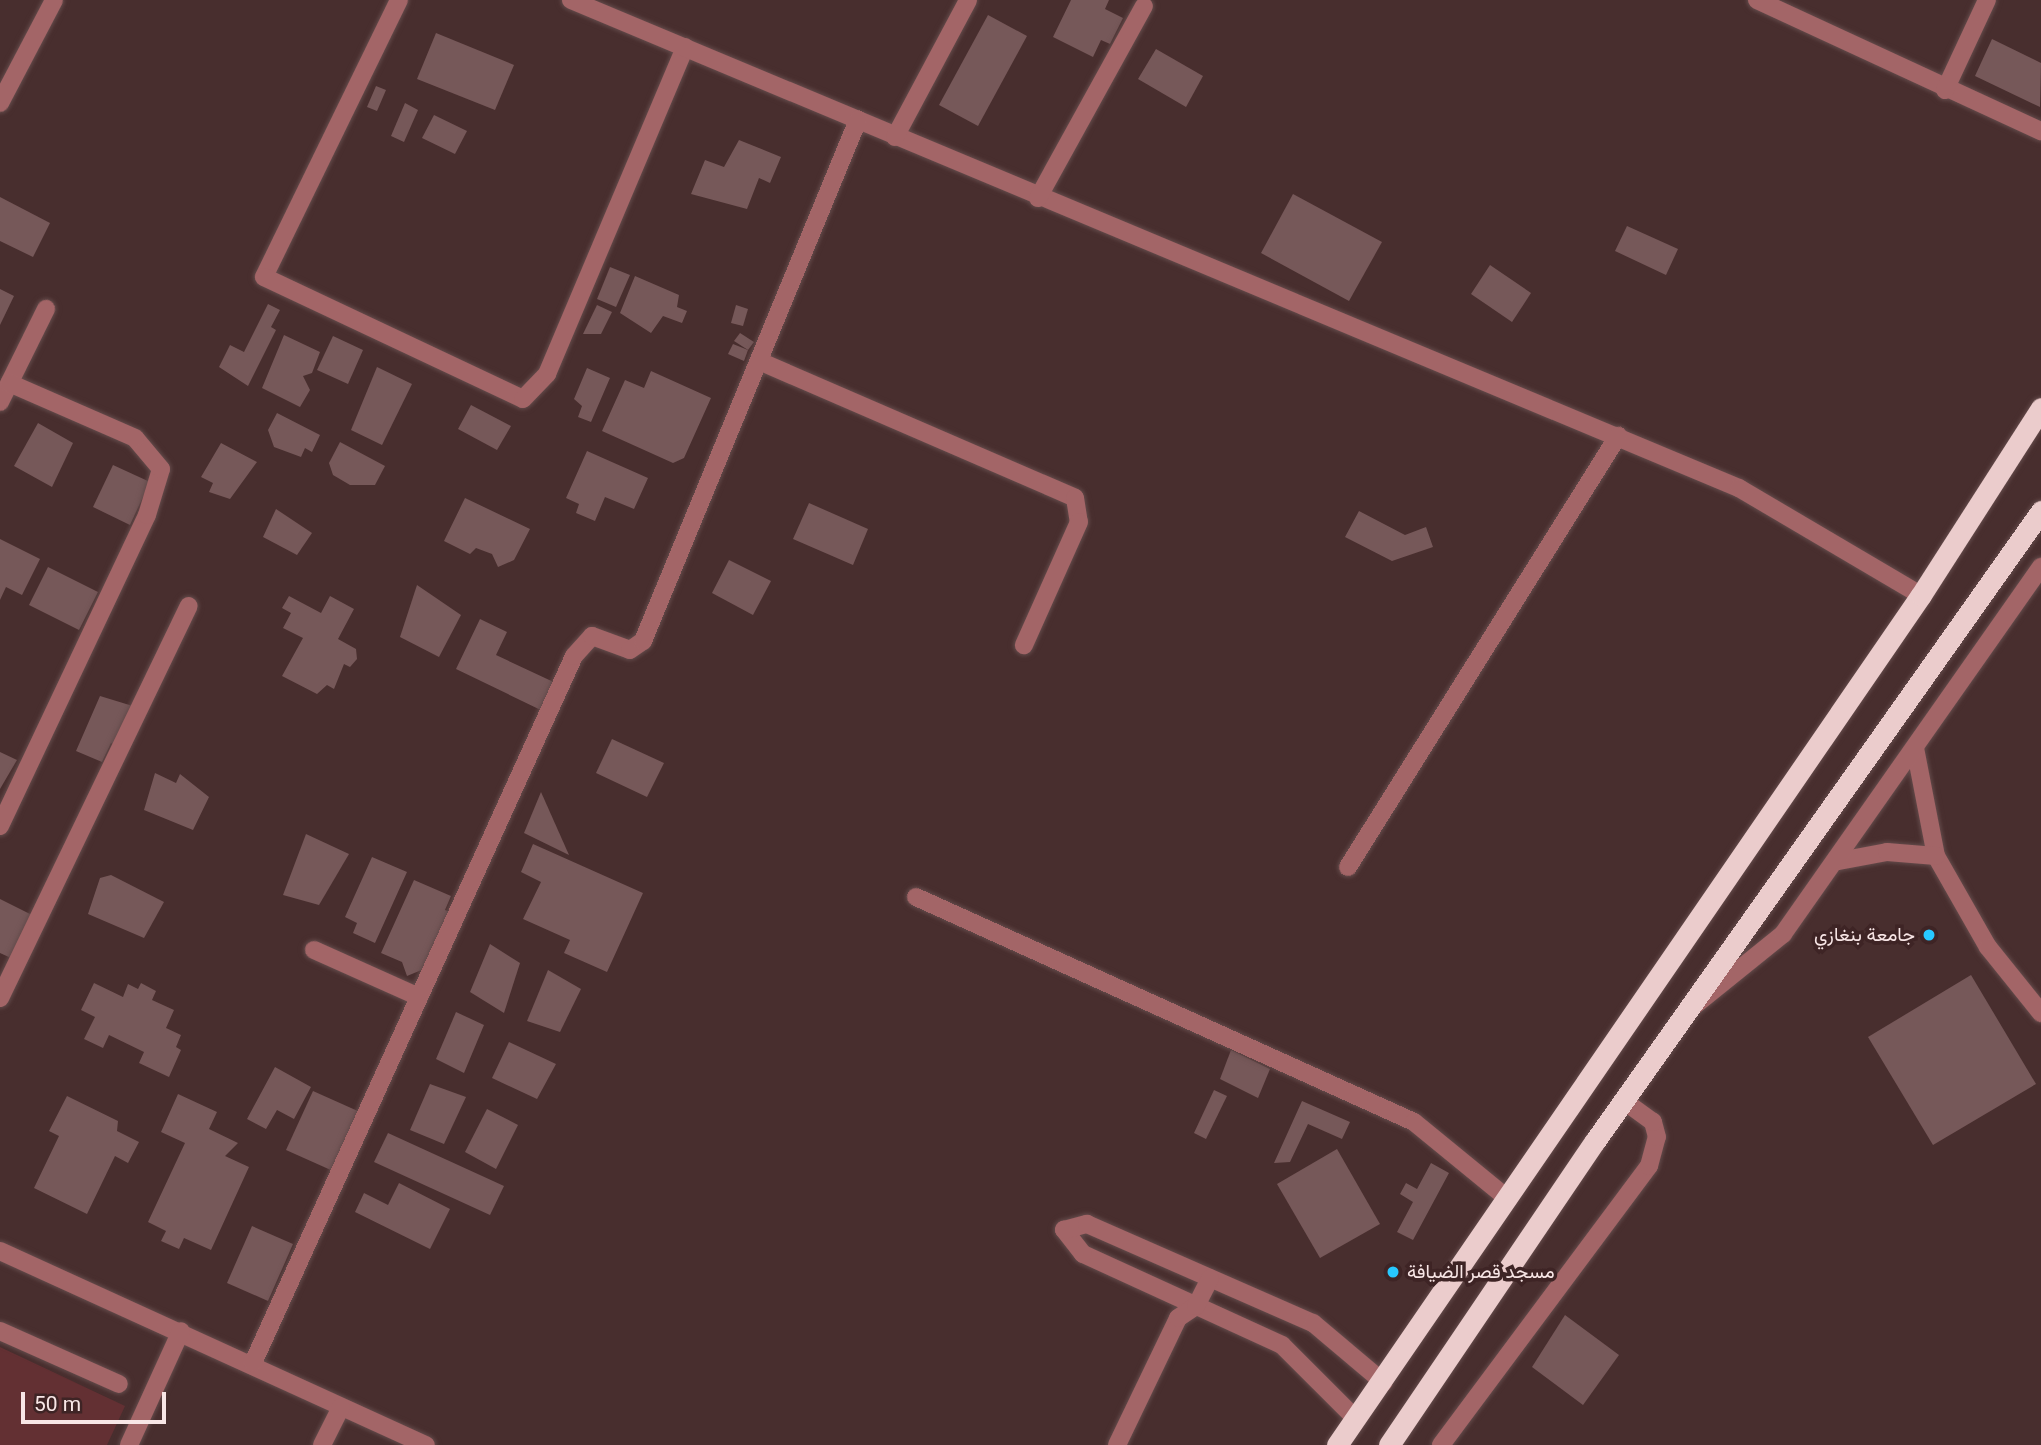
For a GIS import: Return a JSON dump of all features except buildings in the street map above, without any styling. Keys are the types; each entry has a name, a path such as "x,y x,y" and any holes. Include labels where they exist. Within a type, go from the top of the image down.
{"highway":[{"path":"1337,1445 1383,1382 1921,595 2041,408"},
{"path":"2020,441 2041,417"},
{"path":"1389,1445 1625,1102 2041,511"}],"street":[{"path":"0,103 54,0"},
{"path":"399,0 264,277 523,399 544,383 685,47"},
{"path":"571,0 1038,198 1739,488 1921,595"},
{"path":"895,137 968,0"},
{"path":"1757,0 1787,6 1945,90 2041,131"},
{"path":"1945,90 1987,0"},
{"path":"1038,198 1144,6"},
{"path":"253,1363 581,644 592,636 632,650 643,641 858,120"},
{"path":"0,402 46,309"},
{"path":"759,361 1075,498 1079,522 1024,645"},
{"path":"0,826 147,515 161,469 135,438 9,383"},
{"path":"1348,867 1618,436"},
{"path":"1690,1009 1758,961 1839,861 2041,567"},
{"path":"0,998 189,606"},
{"path":"1916,748 1936,856 1988,947 2041,1013"},
{"path":"1839,861 1886,852 1936,856"},
{"path":"916,897 1414,1122 1508,1199"},
{"path":"314,950 419,997"},
{"path":"1441,1445 1649,1166 1657,1137 1653,1122 1625,1102"},
{"path":"1355,1418 1282,1345 1083,1254 1064,1230 1087,1224 1295,1315 1383,1382"},
{"path":"0,1251 253,1363 426,1445"},
{"path":"1178,1318 1171,1295 1184,1266"},
{"path":"1118,1445 1178,1318 1196,1306 1210,1278"},
{"path":"1282,1345 1295,1315"},
{"path":"0,1331 119,1384"},
{"path":"129,1445 181,1331"},
{"path":"322,1445 341,1407"}],"shaded area":[{"path":"0,1347 125,1406 107,1445 0,1445"}],"place":[{"name":"جامعة بنغازي","path":"1929,935"},
{"name":"مسجد قصر الضيافة","path":"1393,1272"}]}
